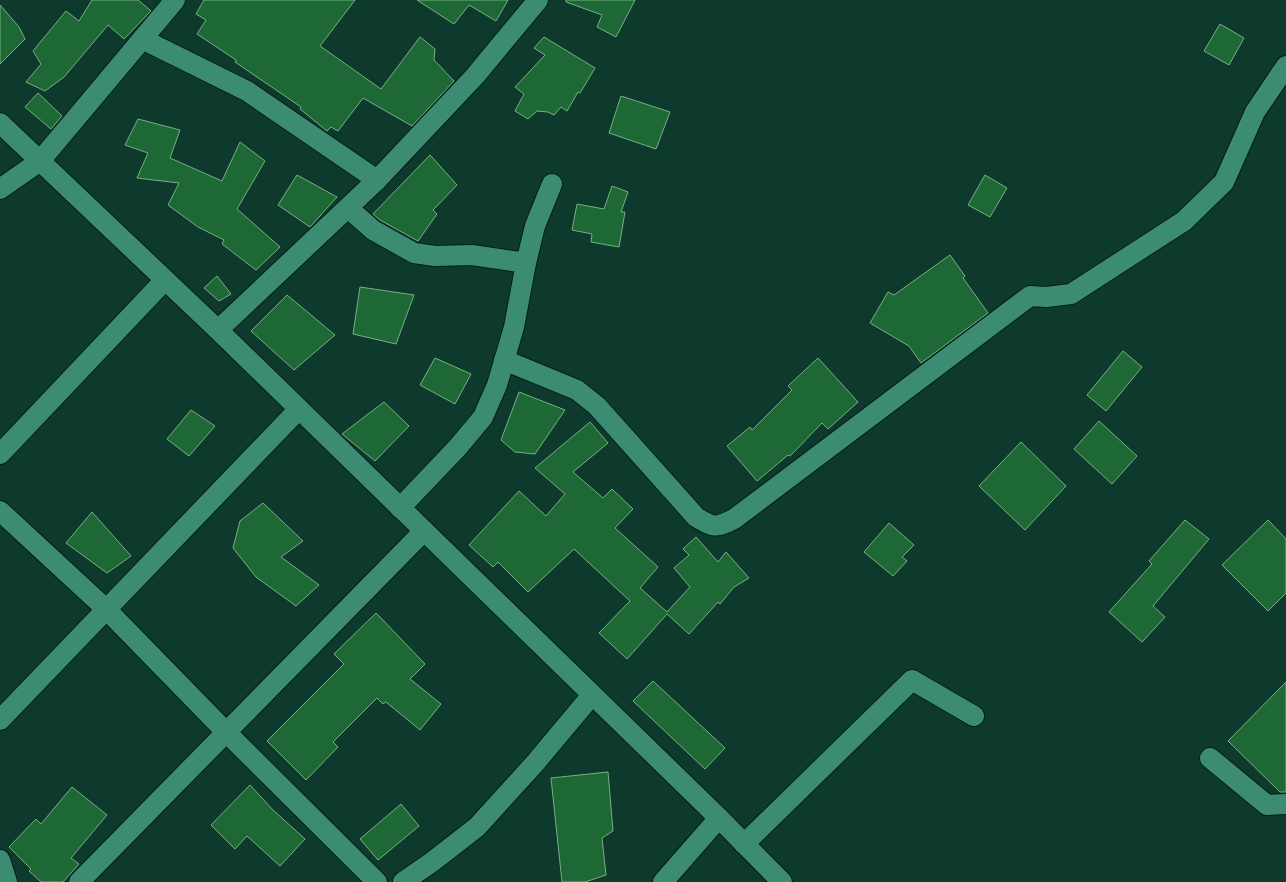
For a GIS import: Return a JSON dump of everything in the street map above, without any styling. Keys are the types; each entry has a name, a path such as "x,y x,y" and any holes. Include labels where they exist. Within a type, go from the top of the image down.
{"street":[{"path":"0,189 40,161 175,0"},
{"path":"218,330 377,180 475,76 538,0"},
{"path":"142,39 247,91 377,180"},
{"path":"504,360 577,390 597,406 696,517 709,524 720,526 734,519 1030,296 1046,297 1071,294 1184,221 1224,182 1255,112 1286,66"},
{"path":"0,123 218,330 719,818 782,882"},
{"path":"400,508 458,446 482,417 497,386 514,327 535,226 552,184"},
{"path":"348,208 373,230 414,253 435,256 472,255 526,263"},
{"path":"0,454 165,280"},
{"path":"0,720 299,409"},
{"path":"0,511 106,609 377,882"},
{"path":"79,882 424,531"},
{"path":"744,844 912,680 974,716"},
{"path":"403,882 477,827 536,762 592,695"},
{"path":"1210,758 1267,805 1286,804"},
{"path":"663,882 719,818"},
{"path":"0,860 7,882"}],"building":[{"path":"92,0 138,0 151,11 124,39 108,25 64,77 45,91 26,82 41,64 33,51 66,11 79,21"},
{"path":"204,0 355,0 320,46 381,89 420,37 435,49 434,60 454,81 412,126 363,98 338,131 331,127 327,131 300,109 301,107 197,34 206,20 196,14"},
{"path":"417,0 508,0 496,21 469,5 454,24"},
{"path":"566,0 635,0 616,37 597,27 602,15 566,2"},
{"path":"0,5 19,27 25,39 0,64"},
{"path":"1220,24 1244,38 1229,65 1204,51"},
{"path":"544,37 595,68 567,111 561,107 554,115 548,112 537,111 528,119 515,111 524,94 515,87 545,55 534,48"},
{"path":"38,93 62,116 51,129 25,107"},
{"path":"621,96 670,112 656,149 609,133"},
{"path":"138,119 180,130 170,158 222,181 240,142 265,161 237,209 280,247 256,270 222,244 224,240 198,227 168,205 179,183 137,178 148,153 125,145"},
{"path":"430,155 457,185 433,210 437,214 418,241 380,220 373,214"},
{"path":"297,175 337,197 310,227 278,205"},
{"path":"985,175 1007,188 990,217 968,205"},
{"path":"612,186 628,192 621,212 625,212 619,247 591,242 592,234 572,230 577,204 604,209"},
{"path":"950,255 965,276 963,278 988,313 921,363 909,346 870,323 888,292 894,295"},
{"path":"217,276 231,294 219,301 204,288"},
{"path":"360,287 414,295 396,344 353,334"},
{"path":"287,295 335,335 294,370 251,331"},
{"path":"1123,351 1142,367 1106,411 1087,395"},
{"path":"435,358 471,374 455,404 420,385"},
{"path":"818,358 858,402 828,429 822,423 790,456 788,455 757,481 727,446 750,427 752,430 792,390 788,386"},
{"path":"519,392 565,410 535,454 515,452 501,440"},
{"path":"384,402 409,426 375,461 342,434"},
{"path":"191,410 215,426 189,456 167,439"},
{"path":"1099,421 1137,456 1112,484 1074,449"},
{"path":"590,422 608,443 573,472 603,498 612,489 633,509 615,528 658,567 640,588 667,612 690,587 674,568 689,555 683,549 696,537 718,562 726,552 749,578 734,587 720,604 718,602 689,634 667,614 627,659 599,633 630,601 574,549 528,592 498,562 493,567 469,545 519,491 546,516 565,494 535,468"},
{"path":"1021,442 1066,486 1025,530 979,486"},
{"path":"263,503 303,541 281,557 319,585 296,606 256,577 233,548 240,521"},
{"path":"92,512 131,556 107,573 66,543"},
{"path":"1185,520 1209,539 1153,606 1165,617 1142,642 1109,612 1152,564 1149,561"},
{"path":"1268,520 1286,539 1286,593 1268,611 1222,565"},
{"path":"889,523 914,545 902,557 907,561 893,576 864,552"},
{"path":"376,613 425,664 410,679 441,704 420,730 386,702 383,704 377,698 333,742 338,747 306,780 267,741 344,664 334,654"},
{"path":"653,681 725,748 705,769 633,701"},
{"path":"1286,682 1286,792 1280,792 1228,741"},
{"path":"608,772 613,831 602,838 606,875 585,882 562,882 551,778"},
{"path":"250,785 273,810 305,839 280,866 247,836 235,849 211,825"},
{"path":"72,787 107,815 71,858 79,864 63,882 41,882 9,847 36,819 41,824"},
{"path":"401,804 419,826 378,860 360,839"}]}
